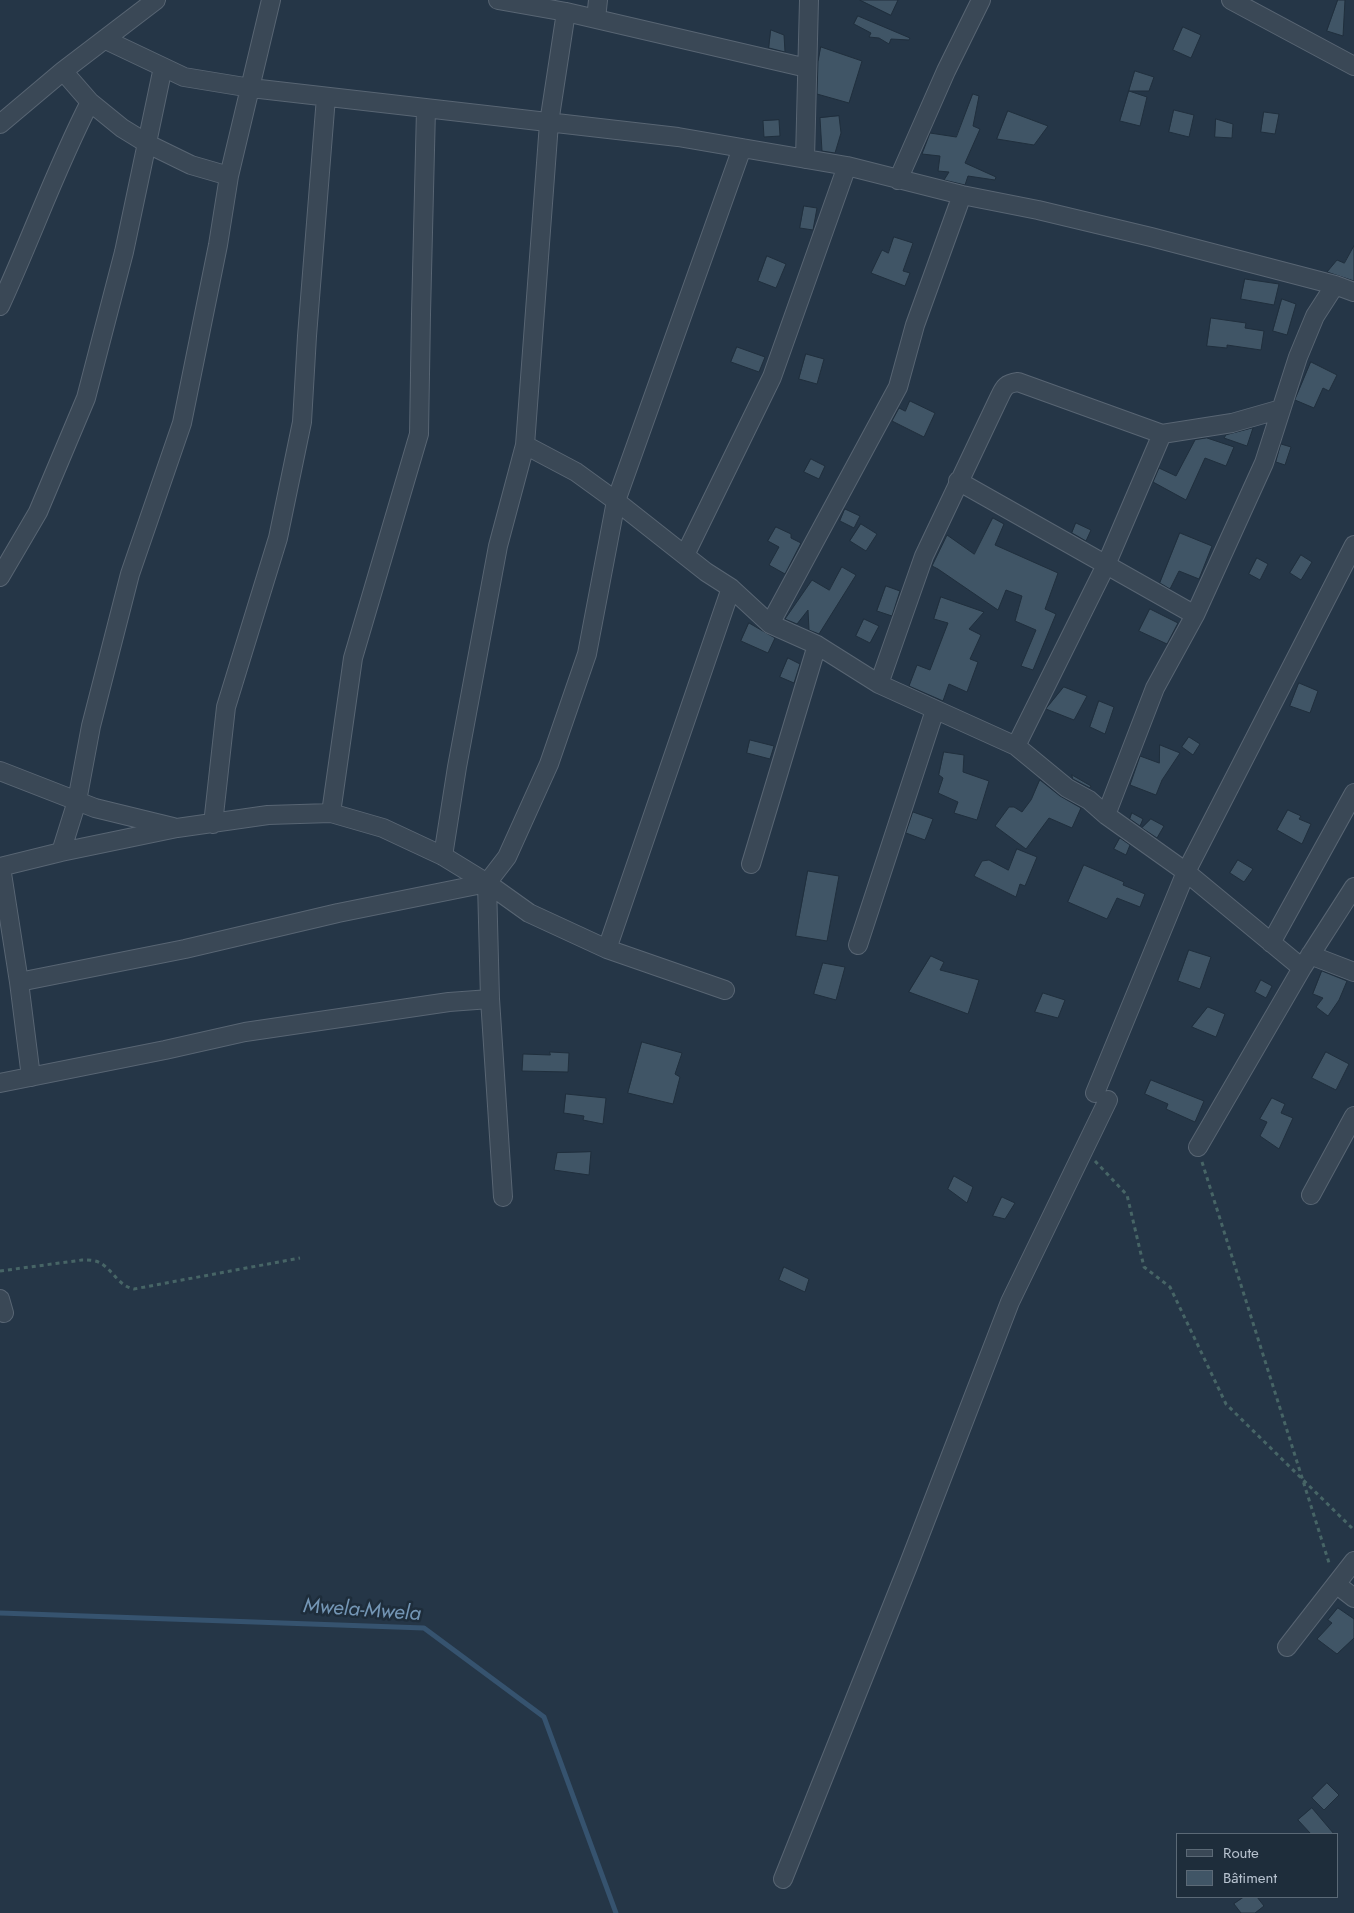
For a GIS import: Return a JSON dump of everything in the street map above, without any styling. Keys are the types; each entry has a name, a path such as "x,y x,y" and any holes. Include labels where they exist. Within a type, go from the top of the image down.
{"street":[{"path":"0,124 63,72 156,0"},
{"path":"61,852 77,801 91,726 130,574 182,423 217,254 229,176 271,0"},
{"path":"498,0 566,12 807,68"},
{"path":"596,19 598,0"},
{"path":"805,159 809,0"},
{"path":"898,180 946,72 981,0"},
{"path":"1231,0 1354,66"},
{"path":"443,856 457,767 498,546 525,445 549,123 566,12"},
{"path":"106,40 184,77 251,88 678,138 847,166 898,180 1038,210 1132,233 1335,285 1354,292"},
{"path":"0,577 38,512 86,398 124,252 164,67"},
{"path":"63,72 90,102 122,128 148,144 191,165 229,176"},
{"path":"213,824 226,707 278,538 302,422 326,97"},
{"path":"0,306 43,209 70,140 90,102"},
{"path":"331,813 353,658 420,434 420,314 426,109"},
{"path":"503,1197 490,999 487,883 506,857 549,764 587,654 616,501 742,148"},
{"path":"685,555 772,377 847,166"},
{"path":"770,624 898,387 916,325 962,195"},
{"path":"1106,815 1155,688 1194,615 1264,463 1298,357 1315,316 1335,285"},
{"path":"879,684 924,556 1003,389 1009,383 1018,382 1162,434 1232,423 1281,409"},
{"path":"1016,746 1106,565 1162,434"},
{"path":"525,445 576,472 616,501 731,588 770,624 817,645 879,684 1016,746 1067,788 1089,800 1106,815 1186,872 1271,943 1306,962 1354,972"},
{"path":"958,481 1194,615"},
{"path":"783,1879 1010,1302 1084,1150 1102,1096 1186,872 1354,545"},
{"path":"607,948 731,588"},
{"path":"751,864 817,645"},
{"path":"858,945 935,710"},
{"path":"0,771 94,808 178,828"},
{"path":"1271,943 1354,793"},
{"path":"31,1077 19,982 0,867 61,852 178,828 268,815 331,813 383,828 443,856 487,883 529,913 607,948 725,990"},
{"path":"19,982 185,949 338,913 487,883"},
{"path":"1198,1147 1306,962 1354,887"},
{"path":"0,1083 245,1032 449,1002 490,999"},
{"path":"1311,1195 1354,1116"},
{"path":"1287,1647 1354,1561"},
{"path":"1336,1584 1354,1598"}],"path":[{"path":"1198,1147 1336,1584"},
{"path":"1084,1150 1127,1195 1144,1267 1170,1287 1226,1404 1354,1530"},
{"path":"0,1271 82,1260 92,1261 101,1263 126,1288 134,1289 300,1258"}],"building":[{"path":"860,0 898,0 891,15"},
{"path":"1338,0 1345,0 1343,36 1327,31"},
{"path":"858,16 910,38 909,40 891,39 889,44 879,38 869,37 871,33 854,24"},
{"path":"1183,27 1201,35 1191,58 1173,50"},
{"path":"771,30 784,35 785,52 769,48"},
{"path":"821,47 862,61 849,103 817,94 818,62"},
{"path":"1135,71 1154,77 1149,91 1129,91"},
{"path":"1129,91 1147,97 1140,126 1120,121"},
{"path":"973,94 979,96 973,126 980,129 965,163 996,177 995,180 968,176 965,185 944,180 949,172 938,171 940,156 922,154 930,133 956,137"},
{"path":"1174,110 1194,115 1189,137 1169,132"},
{"path":"1008,111 1048,126 1034,145 997,139"},
{"path":"1264,112 1279,114 1275,134 1261,132"},
{"path":"839,116 841,133 835,153 822,151 820,118"},
{"path":"1216,119 1233,124 1232,138 1215,137"},
{"path":"779,120 780,136 764,137 763,121"},
{"path":"804,206 817,208 813,230 800,228"},
{"path":"894,237 913,243 903,271 910,273 905,286 871,273 882,250 888,253"},
{"path":"1354,246 1354,281 1327,272 1337,260 1344,263"},
{"path":"767,256 786,264 776,288 758,281"},
{"path":"1245,279 1279,284 1274,305 1241,299"},
{"path":"1282,299 1296,304 1287,335 1273,331"},
{"path":"1211,318 1246,323 1245,328 1264,331 1261,350 1227,345 1227,348 1207,346"},
{"path":"737,347 765,357 759,372 731,362"},
{"path":"806,354 824,359 817,384 799,379"},
{"path":"1311,362 1337,375 1329,391 1323,388 1314,408 1295,400"},
{"path":"910,401 935,413 924,437 892,421 899,408 905,411"},
{"path":"1253,428 1247,446 1224,438 1226,435"},
{"path":"1207,438 1234,447 1226,466 1205,458 1186,500 1153,482 1159,468 1176,476 1195,440"},
{"path":"1281,444 1291,447 1285,465 1276,462"},
{"path":"811,459 825,466 819,479 804,472"},
{"path":"845,509 860,516 854,528 840,521"},
{"path":"993,518 1004,524 995,545 1058,573 1045,609 1056,614 1033,670 1021,666 1036,630 1015,621 1022,596 1006,590 998,610 932,566 947,535 974,554"},
{"path":"1076,523 1091,530 1086,541 1072,533"},
{"path":"861,524 877,534 866,551 850,541"},
{"path":"776,527 791,534 791,538 801,543 785,574 769,565 779,547 768,541"},
{"path":"1180,533 1212,546 1199,579 1179,571 1170,589 1160,583"},
{"path":"1301,555 1312,562 1301,580 1290,573"},
{"path":"1257,558 1268,564 1260,580 1249,574"},
{"path":"842,567 856,575 819,634 809,630 808,610 797,624 785,619 812,580 829,590"},
{"path":"886,586 900,591 892,616 877,611"},
{"path":"941,597 984,612 969,629 981,635 970,659 978,662 967,692 949,684 943,701 909,686 917,665 930,670 948,623 934,619"},
{"path":"1150,609 1178,623 1167,644 1139,631"},
{"path":"864,619 879,626 870,643 856,636"},
{"path":"749,623 775,638 768,653 741,641"},
{"path":"788,658 800,664 794,683 780,677"},
{"path":"1299,683 1318,691 1310,713 1290,706"},
{"path":"1064,687 1087,696 1074,720 1046,709"},
{"path":"1099,701 1114,707 1105,734 1090,727"},
{"path":"1189,737 1200,744 1193,755 1182,747"},
{"path":"750,740 774,746 770,759 747,753"},
{"path":"1160,745 1180,753 1162,780 1156,795 1130,785 1140,756 1159,763"},
{"path":"944,752 964,755 963,772 989,781 977,820 954,813 958,802 938,793 943,778 939,775"},
{"path":"1072,775 1091,786 1090,788 1073,779"},
{"path":"1040,780 1060,796 1081,808 1072,828 1049,818 1026,849 995,826 1009,807 1014,807 1022,812 1031,800"},
{"path":"1288,810 1301,816 1299,819 1311,824 1302,844 1277,830"},
{"path":"913,812 933,819 925,840 906,833"},
{"path":"1132,813 1143,819 1140,826 1130,819"},
{"path":"1151,819 1164,826 1157,838 1142,828"},
{"path":"1120,838 1130,845 1126,855 1114,849"},
{"path":"1017,849 1037,857 1025,886 1020,884 1016,897 974,876 982,861 989,860 1008,870"},
{"path":"1238,860 1253,869 1244,882 1230,873"},
{"path":"1084,865 1124,882 1123,885 1145,894 1140,907 1117,898 1107,919 1068,902"},
{"path":"808,871 839,876 827,941 796,936"},
{"path":"1189,950 1211,957 1200,989 1178,981"},
{"path":"931,956 944,962 940,970 979,980 968,1014 909,992"},
{"path":"823,963 845,967 836,1000 814,994"},
{"path":"1322,971 1347,981 1339,1000 1328,1016 1316,1007 1323,998 1313,994"},
{"path":"1261,980 1272,986 1266,998 1255,992"},
{"path":"1043,993 1065,1000 1058,1018 1035,1012"},
{"path":"1208,1007 1225,1014 1216,1037 1192,1027"},
{"path":"642,1042 682,1053 675,1074 680,1077 673,1104 628,1093"},
{"path":"550,1052 569,1053 568,1072 522,1071 523,1054 550,1055"},
{"path":"1326,1052 1349,1064 1336,1090 1312,1078"},
{"path":"1151,1080 1204,1101 1195,1122 1166,1109 1168,1104 1145,1094"},
{"path":"566,1094 606,1098 603,1124 583,1120 584,1116 564,1113"},
{"path":"1272,1098 1285,1104 1281,1113 1293,1118 1279,1149 1260,1136 1267,1122 1260,1119"},
{"path":"591,1152 589,1175 554,1170 557,1153"},
{"path":"954,1176 973,1187 967,1203 948,1189"},
{"path":"1002,1197 1015,1203 1005,1219 993,1216"},
{"path":"784,1267 809,1279 805,1292 779,1280"},
{"path":"1338,1608 1354,1619 1354,1638 1337,1654 1317,1639 1332,1623 1328,1620"},
{"path":"1327,1783 1339,1795 1324,1810 1312,1798"},
{"path":"1312,1808 1333,1833 1310,1833 1298,1820"},
{"path":"1243,1898 1258,1898 1264,1906 1255,1913 1241,1913 1234,1904"}],"waterway":[{"name":"Mwela-Mwela","path":"0,1613 424,1628 544,1717 616,1913"}]}
